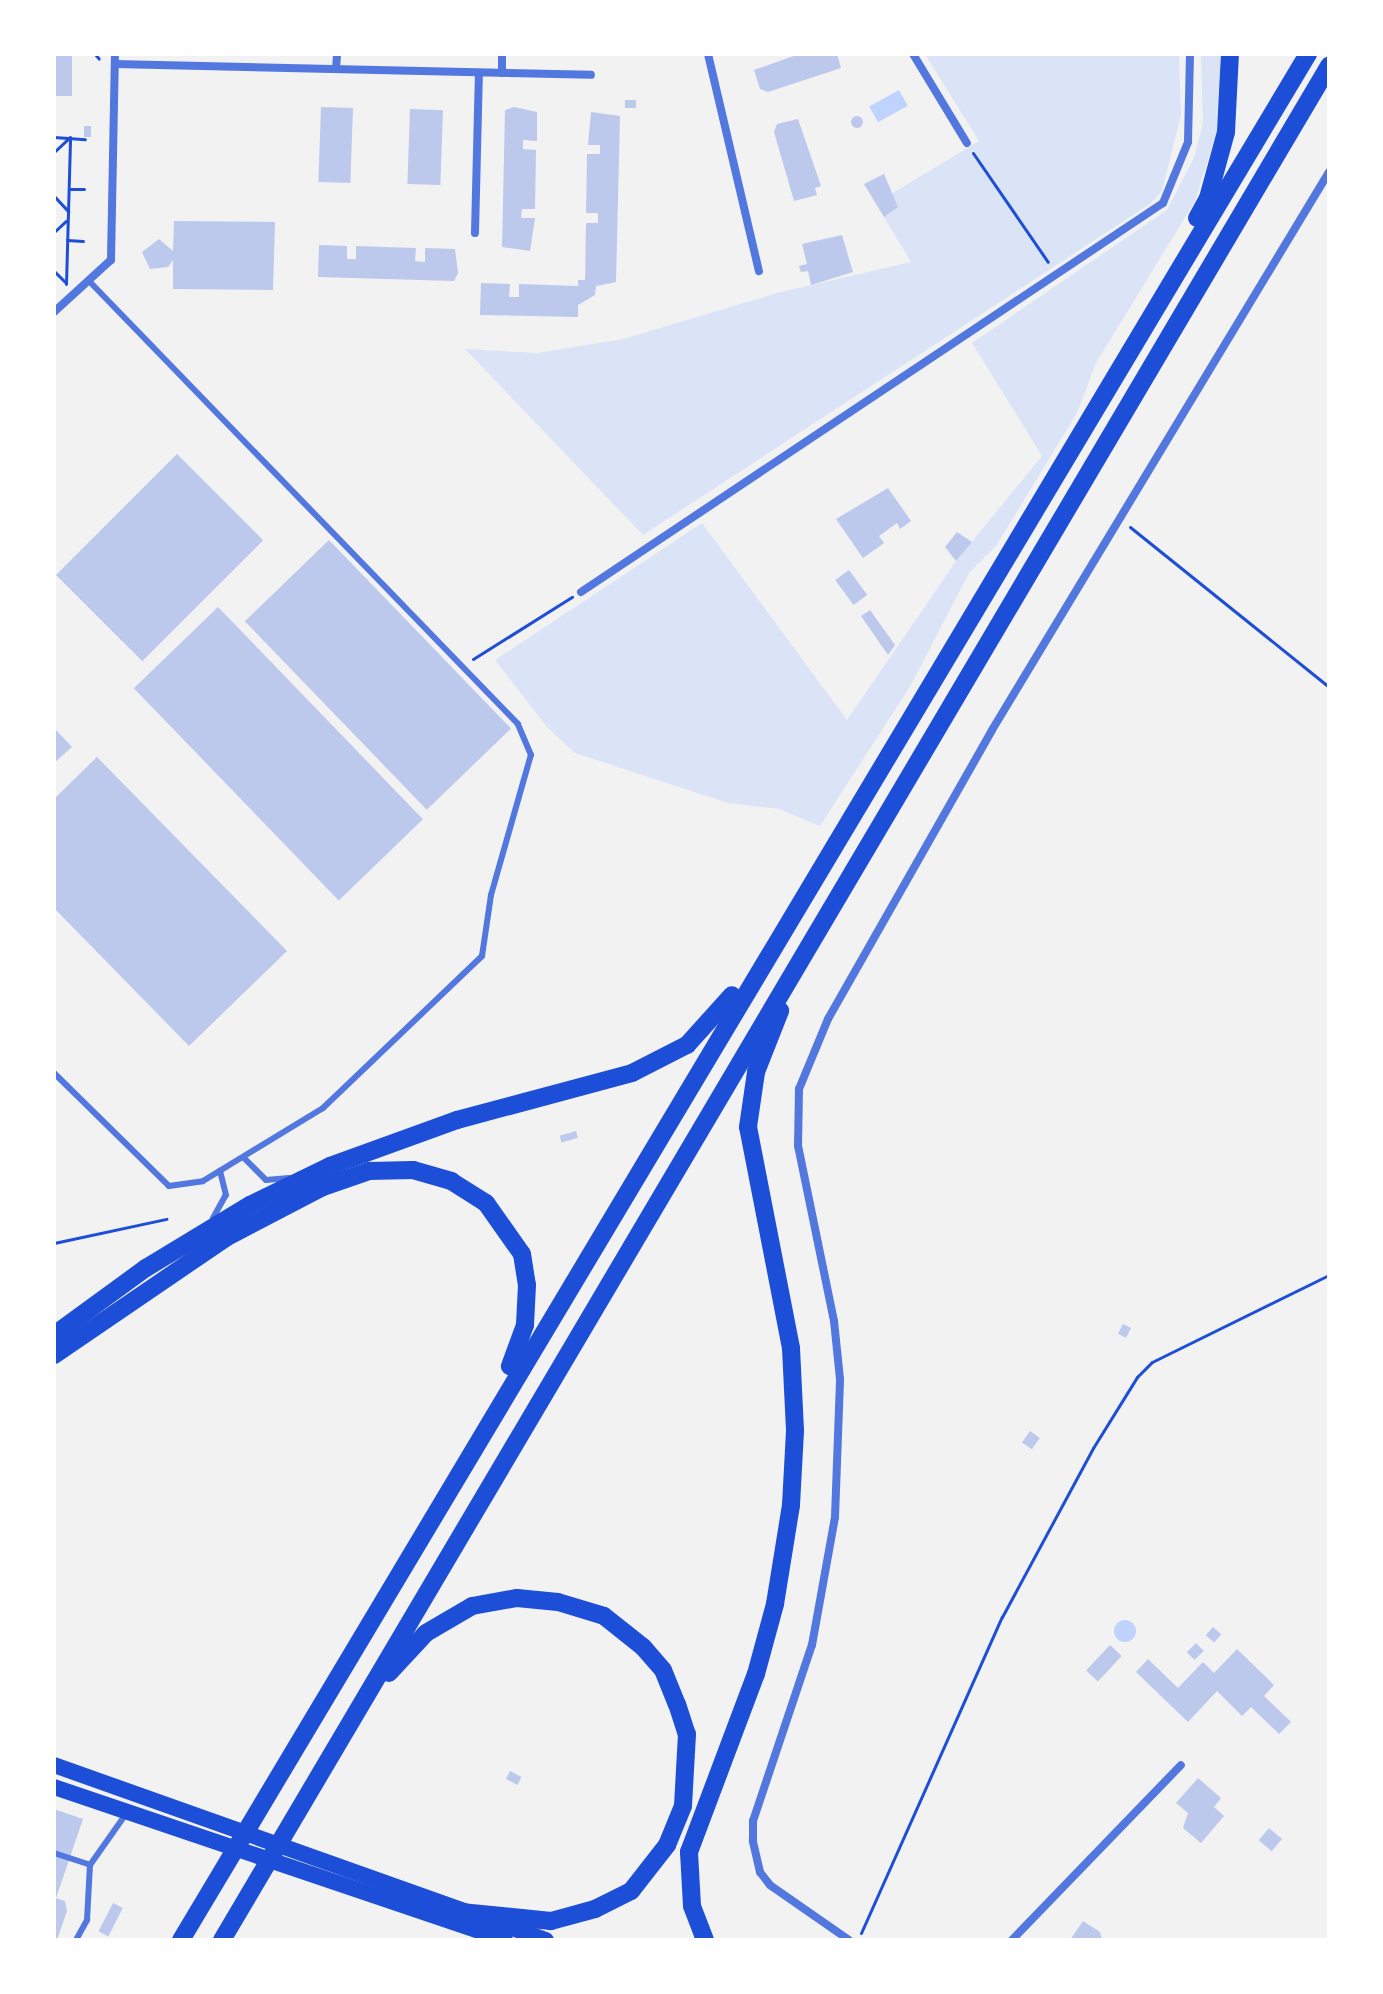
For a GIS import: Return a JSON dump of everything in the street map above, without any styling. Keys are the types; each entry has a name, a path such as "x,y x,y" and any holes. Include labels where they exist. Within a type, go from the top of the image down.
{"highway":[{"path":"1119,371 1125,344 1208,198 1226,132 1230,54"},
{"path":"181,1940 467,1456 1308,54"},
{"path":"222,1940 1329,66"},
{"path":"54,1335 170,1253 330,1166 457,1120 632,1073 687,1045 722,1011 819,855 835,846"},
{"path":"705,1940 692,1906 689,1852 756,1674 775,1604 794,1445 791,1348 750,1139 750,1103 777,1017 855,880 863,852"},
{"path":"54,1355 214,1246 323,1187 369,1171 413,1170 451,1181 486,1203 522,1254 527,1285 517,1354 474,1428 467,1456"},
{"path":"241,1908 262,1887 390,1671 426,1633 472,1606 517,1598 558,1602 604,1616 663,1670 687,1734 683,1806 667,1845 631,1891 595,1909 551,1921 463,1912"}],"main road":[{"path":"54,1765 197,1813 546,1940"},
{"path":"54,1787 505,1940"}],"street":[{"path":"336,69 337,54"},
{"path":"502,54 502,73"},
{"path":"708,54 759,271"},
{"path":"913,54 967,143"},
{"path":"581,592 1163,203 1188,142 1190,54"},
{"path":"54,312 111,260 115,59 336,69 591,75"},
{"path":"475,233 479,73"},
{"path":"849,1940 770,1885 760,1872 753,1841 753,1821 812,1645 835,1517 840,1379 834,1321 798,1146 799,1089 828,1019 992,730 1329,172"},
{"path":"1012,1940 1181,1765"}],"lane":[{"path":"54,1073 169,1186 182,1188 244,1158 323,1108 482,956 491,895 531,755 518,724 89,281"},
{"path":"244,1158 266,1180 330,1166"},
{"path":"170,1253 180,1238 223,1208 226,1184 220,1171"},
{"path":"76,1940 87,1920 90,1865 128,1812"},
{"path":"54,1853 90,1865"}],"path":[{"path":"95,54 99,59"},
{"path":"54,137 85,139"},
{"path":"54,152 70,137"},
{"path":"54,271 66,284 70,137"},
{"path":"967,143 1058,276"},
{"path":"69,189 84,189"},
{"path":"54,196 68,211"},
{"path":"54,232 68,219"},
{"path":"67,240 83,241"},
{"path":"1121,519 1329,687"},
{"path":"463,666 581,592"},
{"path":"54,1243 166,1219"},
{"path":"858,1940 1002,1617 1137,1377 1152,1362 1329,1275"}],"shaded area":[{"path":"925,54 1179,54 1181,115 1162,191 1150,204 643,535 465,349 537,353 623,339 777,293 911,262 884,217 898,207 891,194 979,141"},
{"path":"1201,54 1220,54 1221,118 1195,201 1096,363 1077,413 996,546 969,573 911,685 820,826 779,809 728,803 575,753 547,727 495,660 702,523 847,720 956,561 1042,456 972,343 1167,210 1194,158 1203,123"}],"water":[{"path":"899,90 908,106 878,122 869,106"},
{"path":"1125,1620 1133,1623 1136,1631 1133,1639 1125,1642 1117,1639 1114,1631 1117,1623"}],"building":[{"path":"799,54 837,54 841,68 768,92 760,89 754,70"},
{"path":"56,56 72,56 72,96 56,96"},
{"path":"625,100 636,100 636,108 625,108"},
{"path":"321,107 353,108 350,183 318,182"},
{"path":"514,107 537,112 537,141 523,140 523,149 536,150 535,209 522,209 521,218 535,218 530,251 502,247 505,110"},
{"path":"410,109 443,110 440,185 407,184"},
{"path":"591,112 620,116 616,282 596,286 595,295 578,305 578,317 480,315 481,283 510,284 509,297 519,297 519,284 578,286 578,280 585,280 586,223 598,223 598,213 586,213 587,154 600,154 600,145 588,145"},
{"path":"857,116 863,122 857,128 851,122"},
{"path":"798,119 821,186 815,188 817,195 794,201 774,132 777,124"},
{"path":"84,126 91,126 91,137 84,137"},
{"path":"884,174 898,207 884,217 864,184"},
{"path":"174,221 275,222 273,290 173,289 173,260 168,267 150,269 142,252 159,239 173,251"},
{"path":"842,235 853,272 811,285 808,271 801,272 799,266 807,264 802,244"},
{"path":"319,245 347,246 347,259 356,259 356,246 416,248 415,261 425,262 425,248 455,249 458,273 454,281 318,277"},
{"path":"177,454 263,540 142,661 56,575"},
{"path":"888,488 911,521 900,529 897,523 879,536 884,543 863,558 836,519"},
{"path":"957,532 972,542 956,561 945,547"},
{"path":"329,540 511,728 427,810 245,621"},
{"path":"849,570 867,595 853,605 835,580"},
{"path":"218,607 423,819 339,900 134,688"},
{"path":"870,610 895,645 888,655 861,616"},
{"path":"54,728 72,747 54,763"},
{"path":"97,757 287,951 189,1046 54,908 54,799"},
{"path":"576,1131 578,1138 562,1142 560,1136"},
{"path":"1123,1324 1131,1328 1126,1338 1118,1334"},
{"path":"1030,1431 1040,1438 1032,1449 1022,1442"},
{"path":"1213,1627 1221,1634 1214,1643 1206,1635"},
{"path":"1196,1643 1204,1651 1195,1660 1187,1652"},
{"path":"1110,1645 1122,1656 1098,1682 1086,1671"},
{"path":"1237,1649 1274,1685 1264,1696 1291,1722 1279,1734 1251,1707 1242,1716 1217,1691 1188,1722 1136,1672 1148,1659 1178,1688 1203,1662 1214,1673"},
{"path":"510,1771 522,1777 517,1785 506,1779"},
{"path":"1198,1778 1221,1798 1214,1807 1224,1816 1201,1843 1183,1828 1188,1813 1176,1803"},
{"path":"54,1809 83,1819 56,1898 65,1901 67,1911 57,1940 54,1940"},
{"path":"1269,1828 1282,1839 1272,1851 1259,1840"},
{"path":"113,1903 123,1908 108,1937 98,1932"},
{"path":"1083,1921 1100,1932 1102,1940 1070,1940"}]}
